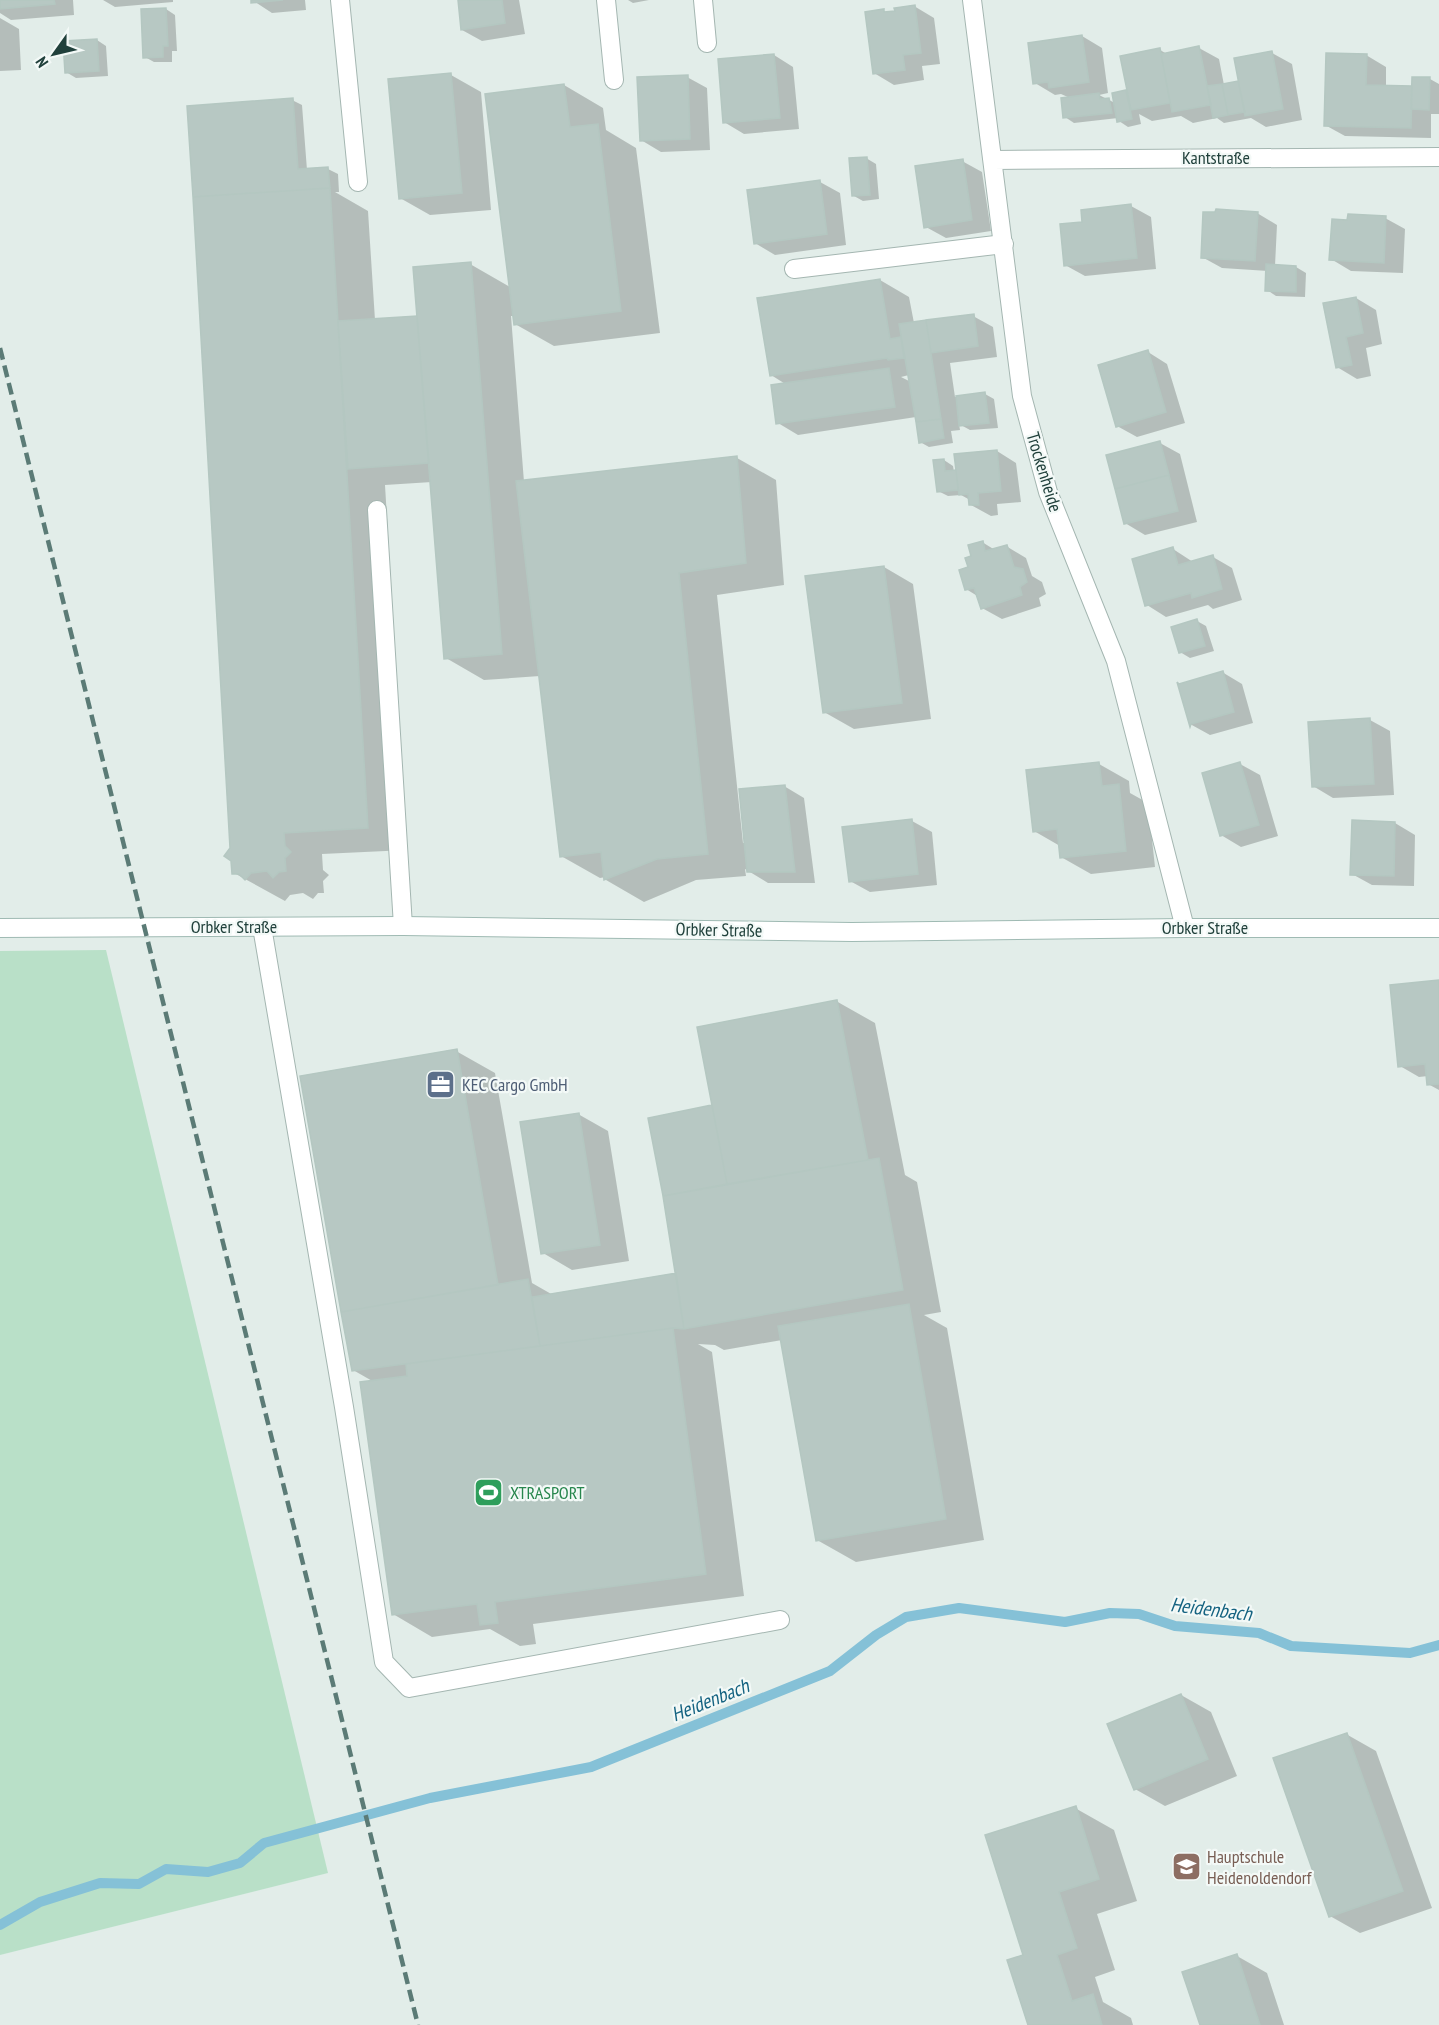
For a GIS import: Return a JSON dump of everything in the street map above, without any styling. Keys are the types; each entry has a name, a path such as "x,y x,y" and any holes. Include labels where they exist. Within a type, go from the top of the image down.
{"street":[{"path":"340,0 358,182"},
{"path":"606,0 614,80"},
{"path":"703,0 707,43"},
{"name":"Trockenheide","path":"972,0 1023,396 1048,492 1116,661 1185,927"},
{"name":"Kantstraße","path":"993,160 1439,157"},
{"path":"794,269 1004,244"},
{"path":"377,510 403,926"},
{"name":"Orbker Straße","path":"0,928 403,926 852,932 1185,927 1439,928"},
{"path":"262,927 344,1407 384,1662 409,1688 780,1620"}],"green space":[{"path":"106,950 328,1873 0,1955 0,951"}],"building":[{"path":"0,0 54,0 55,4 0,9"},
{"path":"251,0 283,0 251,3"},
{"path":"458,0 502,0 505,23 461,30"},
{"path":"915,5 921,53 903,55 905,70 873,74 865,12 884,9 884,12 895,11 894,8"},
{"path":"166,8 168,46 163,46 163,57 143,58 141,9"},
{"path":"1082,35 1089,82 1049,88 1048,82 1033,84 1028,43"},
{"path":"97,39 99,71 65,73 63,41"},
{"path":"1199,46 1211,105 1172,112 1161,54"},
{"path":"1160,48 1170,103 1131,110 1120,56"},
{"path":"1272,51 1283,109 1245,116 1234,58"},
{"path":"1326,53 1367,54 1366,85 1412,86 1411,128 1324,126"},
{"path":"774,54 780,118 723,123 718,59"},
{"path":"451,73 462,193 399,199 388,79"},
{"path":"688,75 690,139 640,141 637,77"},
{"path":"1412,77 1430,77 1429,110 1411,109"},
{"path":"1238,81 1245,112 1228,115 1222,84"},
{"path":"564,84 570,127 598,124 621,311 514,325 485,94"},
{"path":"1222,84 1228,115 1213,118 1207,86"},
{"path":"1126,90 1132,119 1117,122 1112,93"},
{"path":"1099,93 1100,99 1109,98 1112,113 1063,118 1061,98"},
{"path":"293,98 298,169 328,167 330,188 193,197 187,106"},
{"path":"867,157 870,195 852,196 849,158"},
{"path":"963,159 972,220 924,228 915,166"},
{"path":"820,180 827,234 754,244 747,190"},
{"path":"330,188 368,828 284,833 285,846 291,852 285,858 286,871 279,872 273,878 267,871 251,873 245,880 239,874 232,874 231,861 224,856 230,848 193,197"},
{"path":"1131,204 1137,258 1064,266 1060,224 1082,222 1081,210"},
{"path":"1216,209 1258,212 1255,261 1201,258 1203,212 1215,212"},
{"path":"1348,214 1386,216 1384,263 1329,260 1332,219 1347,220"},
{"path":"471,262 502,654 444,659 413,267"},
{"path":"1266,264 1296,266 1296,292 1265,291"},
{"path":"880,279 890,339 901,337 904,358 888,360 887,358 770,376 757,298"},
{"path":"1356,297 1363,333 1346,337 1352,365 1336,368 1323,303"},
{"path":"974,314 978,346 931,353 926,320"},
{"path":"417,316 429,463 348,469 338,321"},
{"path":"926,320 941,419 916,422 899,324"},
{"path":"1148,350 1166,412 1116,427 1098,365"},
{"path":"889,368 895,407 776,424 771,385"},
{"path":"985,392 989,423 959,426 956,396"},
{"path":"941,419 944,438 919,443 916,422"},
{"path":"1160,441 1169,475 1115,489 1106,455"},
{"path":"997,450 1001,491 978,493 979,505 969,505 968,494 959,495 954,454"},
{"path":"737,456 746,563 679,573 708,854 657,859 604,880 601,852 560,857 516,481"},
{"path":"944,459 945,471 956,470 958,490 937,492 933,460"},
{"path":"1169,475 1178,511 1124,524 1115,489"},
{"path":"983,541 985,551 1007,545 1014,567 1023,569 1027,582 1020,587 1022,595 981,609 974,588 965,590 959,570 968,567 965,558 971,556 968,545"},
{"path":"1173,547 1178,565 1213,555 1222,589 1192,598 1191,593 1145,606 1132,559"},
{"path":"884,566 902,703 823,713 805,576"},
{"path":"1197,619 1205,646 1179,653 1171,627"},
{"path":"1223,671 1234,712 1191,724 1190,727 1177,682 1179,684"},
{"path":"1370,718 1374,784 1312,787 1308,722"},
{"path":"1099,762 1102,786 1119,784 1126,851 1060,858 1057,829 1033,832 1026,770"},
{"path":"1240,762 1259,825 1220,836 1202,773"},
{"path":"785,785 795,872 747,872 739,789"},
{"path":"912,819 918,874 849,882 842,827"},
{"path":"1352,820 1395,822 1394,876 1350,875"},
{"path":"1439,980 1439,1084 1427,1085 1425,1064 1398,1067 1390,985"},
{"path":"837,1000 868,1160 727,1184 697,1027"},
{"path":"457,1049 498,1285 341,1312 300,1076"},
{"path":"712,1105 727,1184 663,1196 648,1118"},
{"path":"579,1113 600,1245 541,1254 520,1122"},
{"path":"879,1158 903,1290 684,1329 663,1196"},
{"path":"676,1273 684,1329 673,1328 540,1346 532,1297"},
{"path":"528,1279 540,1346 352,1371 341,1312"},
{"path":"909,1304 946,1519 816,1541 778,1326"},
{"path":"673,1328 706,1574 495,1602 498,1623 480,1625 477,1604 392,1615 360,1382 407,1376 406,1364"},
{"path":"1181,1694 1208,1759 1134,1790 1107,1724"},
{"path":"1347,1733 1403,1891 1329,1917 1273,1758"},
{"path":"1076,1806 1099,1879 1059,1892 1077,1948 1057,1955 1072,2001 1093,1994 1102,2025 1028,2025 1007,1960 1023,1955 985,1835"},
{"path":"1237,1954 1260,2025 1200,2025 1182,1972"}],"waterway":[{"name":"Heidenbach","path":"0,1925 40,1902 100,1883 139,1884 166,1869 208,1872 240,1863 264,1843 430,1798 591,1767 830,1671 876,1635 906,1617 959,1608 1065,1622 1110,1613 1139,1614 1175,1626 1259,1633 1291,1646 1410,1653 1439,1645"}],"railway":[{"path":"0,348 418,2025"}],"place":[{"name":"KEC Cargo GmbH","path":"441,1085"},
{"name":"XTRASPORT","path":"489,1493"},
{"name":"Hauptschule Heidenoldendorf","path":"1186,1867"}]}
